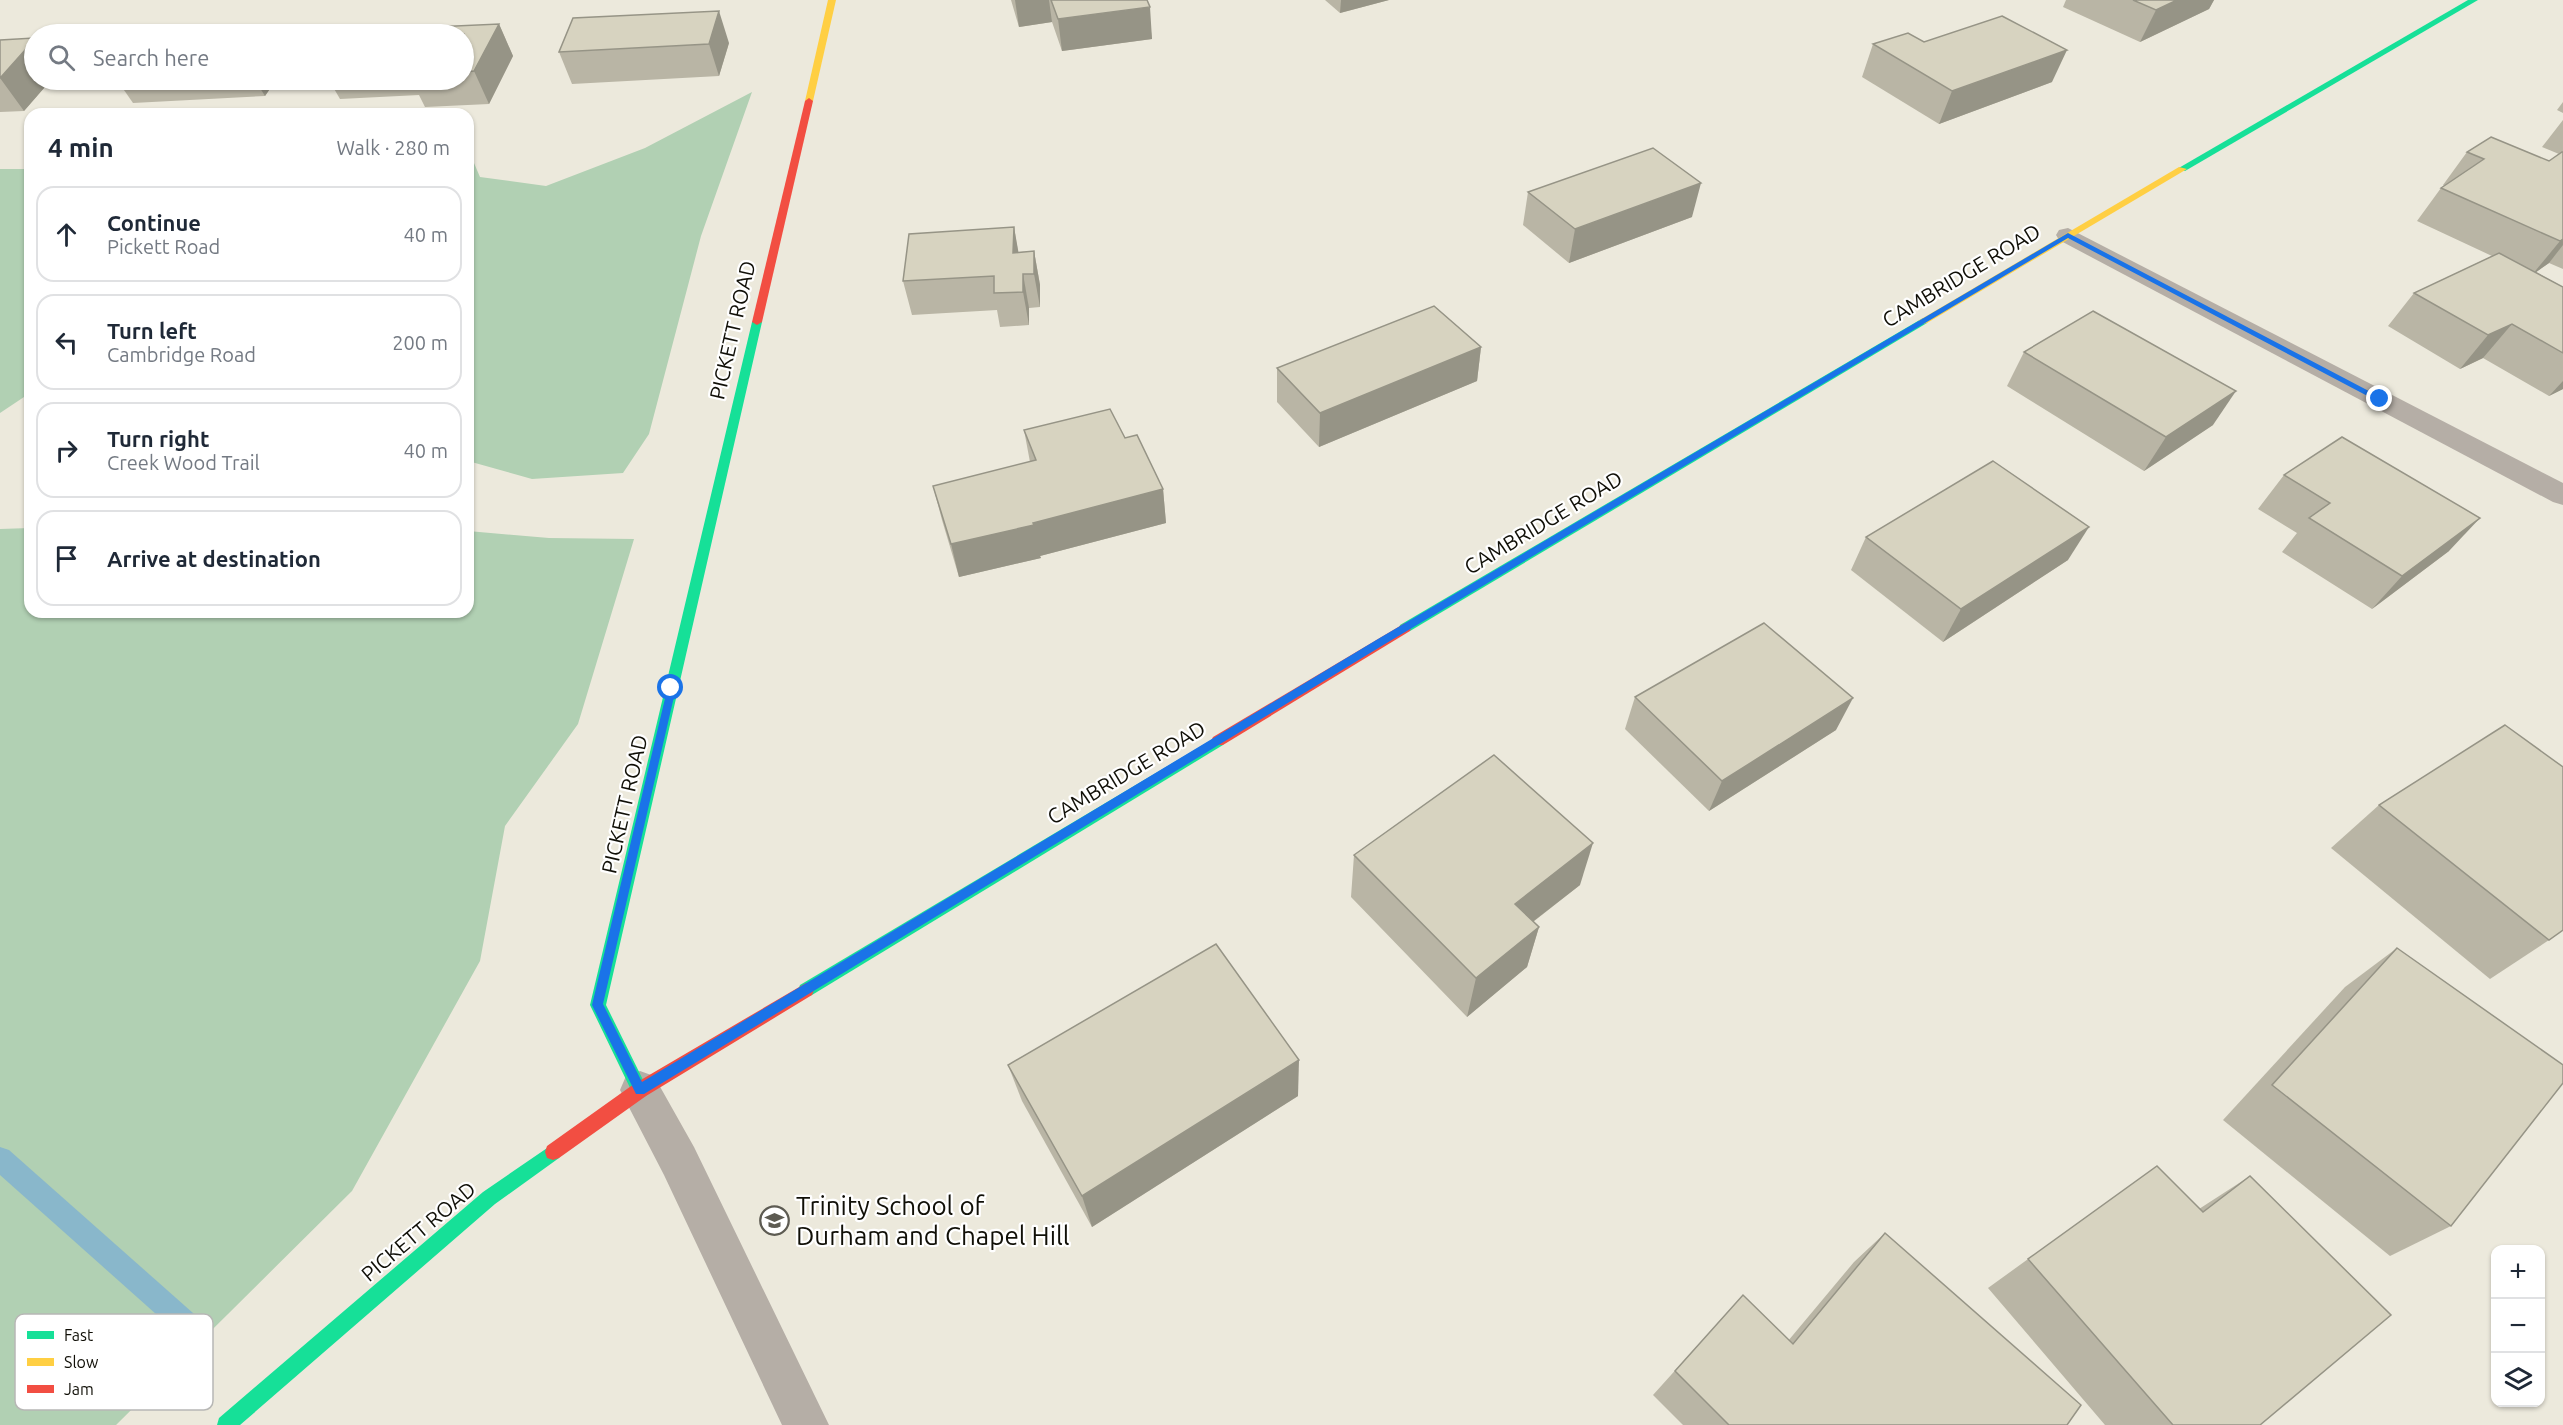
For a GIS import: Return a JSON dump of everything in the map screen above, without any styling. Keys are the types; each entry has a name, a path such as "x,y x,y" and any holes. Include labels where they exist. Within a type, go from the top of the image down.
{"street":[{"name":"PICKETT ROAD","path":"226,1425 489,1198 640,1090 598,1005 832,0"},
{"name":"CAMBRIDGE ROAD","path":"640,1090 1381,642 2068,236 2474,0"},
{"path":"2068,236 2563,495"},
{"path":"640,1090 680,1161 806,1425"}],"green space":[{"path":"752,92 701,236 649,434 623,473 532,479 474,463 474,163 480,177 546,186 645,148"},
{"path":"0,169 24,169 24,397 0,413"},
{"path":"24,528 24,618 474,618 474,532 549,538 634,539 578,724 505,826 480,961 352,1191 213,1329 213,1314 15,1314 15,1410 131,1410 116,1425 0,1425 0,529"}],"building":[{"path":"1051,0 1147,0 1150,7 1058,19"},
{"path":"2133,0 2177,0 2156,10"},
{"path":"719,11 709,44 559,52 573,18"},
{"path":"2002,16 2067,50 1952,91 1873,44 1908,33 1924,42"},
{"path":"499,24 474,71 474,25"},
{"path":"24,39 24,51 0,78 0,40"},
{"path":"2491,137 2549,161 2563,152 2563,239 2560,241 2441,188 2484,159 2467,152"},
{"path":"1653,148 1701,183 1575,229 1528,192"},
{"path":"1014,227 1013,253 1034,251 1034,274 1023,274 1023,292 994,293 994,276 903,281 909,234"},
{"path":"2499,253 2563,287 2563,353 2512,324 2488,335 2414,293"},
{"path":"1434,306 1481,347 1320,413 1277,368"},
{"path":"2093,311 2236,391 2166,437 2024,352"},
{"path":"1110,409 1125,438 1137,435 1163,489 1033,523 1034,525 951,544 933,486 1036,460 1024,430"},
{"path":"2342,437 2480,518 2402,576 2309,518 2330,503 2284,475"},
{"path":"1993,461 2089,527 1961,609 1866,537"},
{"path":"1764,623 1853,698 1722,781 1635,697"},
{"path":"2505,725 2563,767 2563,930 2549,940 2379,805"},
{"path":"1494,755 1593,843 1515,904 1539,927 1476,978 1354,855"},
{"path":"1216,944 1299,1060 1082,1196 1008,1065"},
{"path":"2397,948 2563,1065 2563,1083 2451,1226 2272,1085"},
{"path":"2157,1166 2203,1212 2250,1176 2391,1315 2260,1425 2173,1425 2028,1259"},
{"path":"1885,1233 2081,1405 2067,1425 1729,1425 1675,1371 1743,1295 1793,1344"}],"waterway":[{"path":"0,1159 175,1314"}],"traffic: fast":[{"path":"2182,169 2474,0"},
{"path":"1405,628 1923,321"},
{"path":"640,1090 598,1005 757,322"},
{"path":"806,990 1218,741"},
{"path":"226,1425 489,1198 553,1152"}],"traffic: slow":[{"path":"809,101 832,0"},
{"path":"1923,321 2182,169"}],"traffic: jam":[{"path":"757,322 809,101"},
{"path":"1218,741 1405,628"},
{"path":"553,1152 640,1090 806,990"}],"place":[{"name":"Trinity School of Durham and Chapel Hill","path":"775,1220"}],"route":[{"path":"671,688 622,910 598,1005 640,1090 1381,642 2068,236 2380,399"}]}
